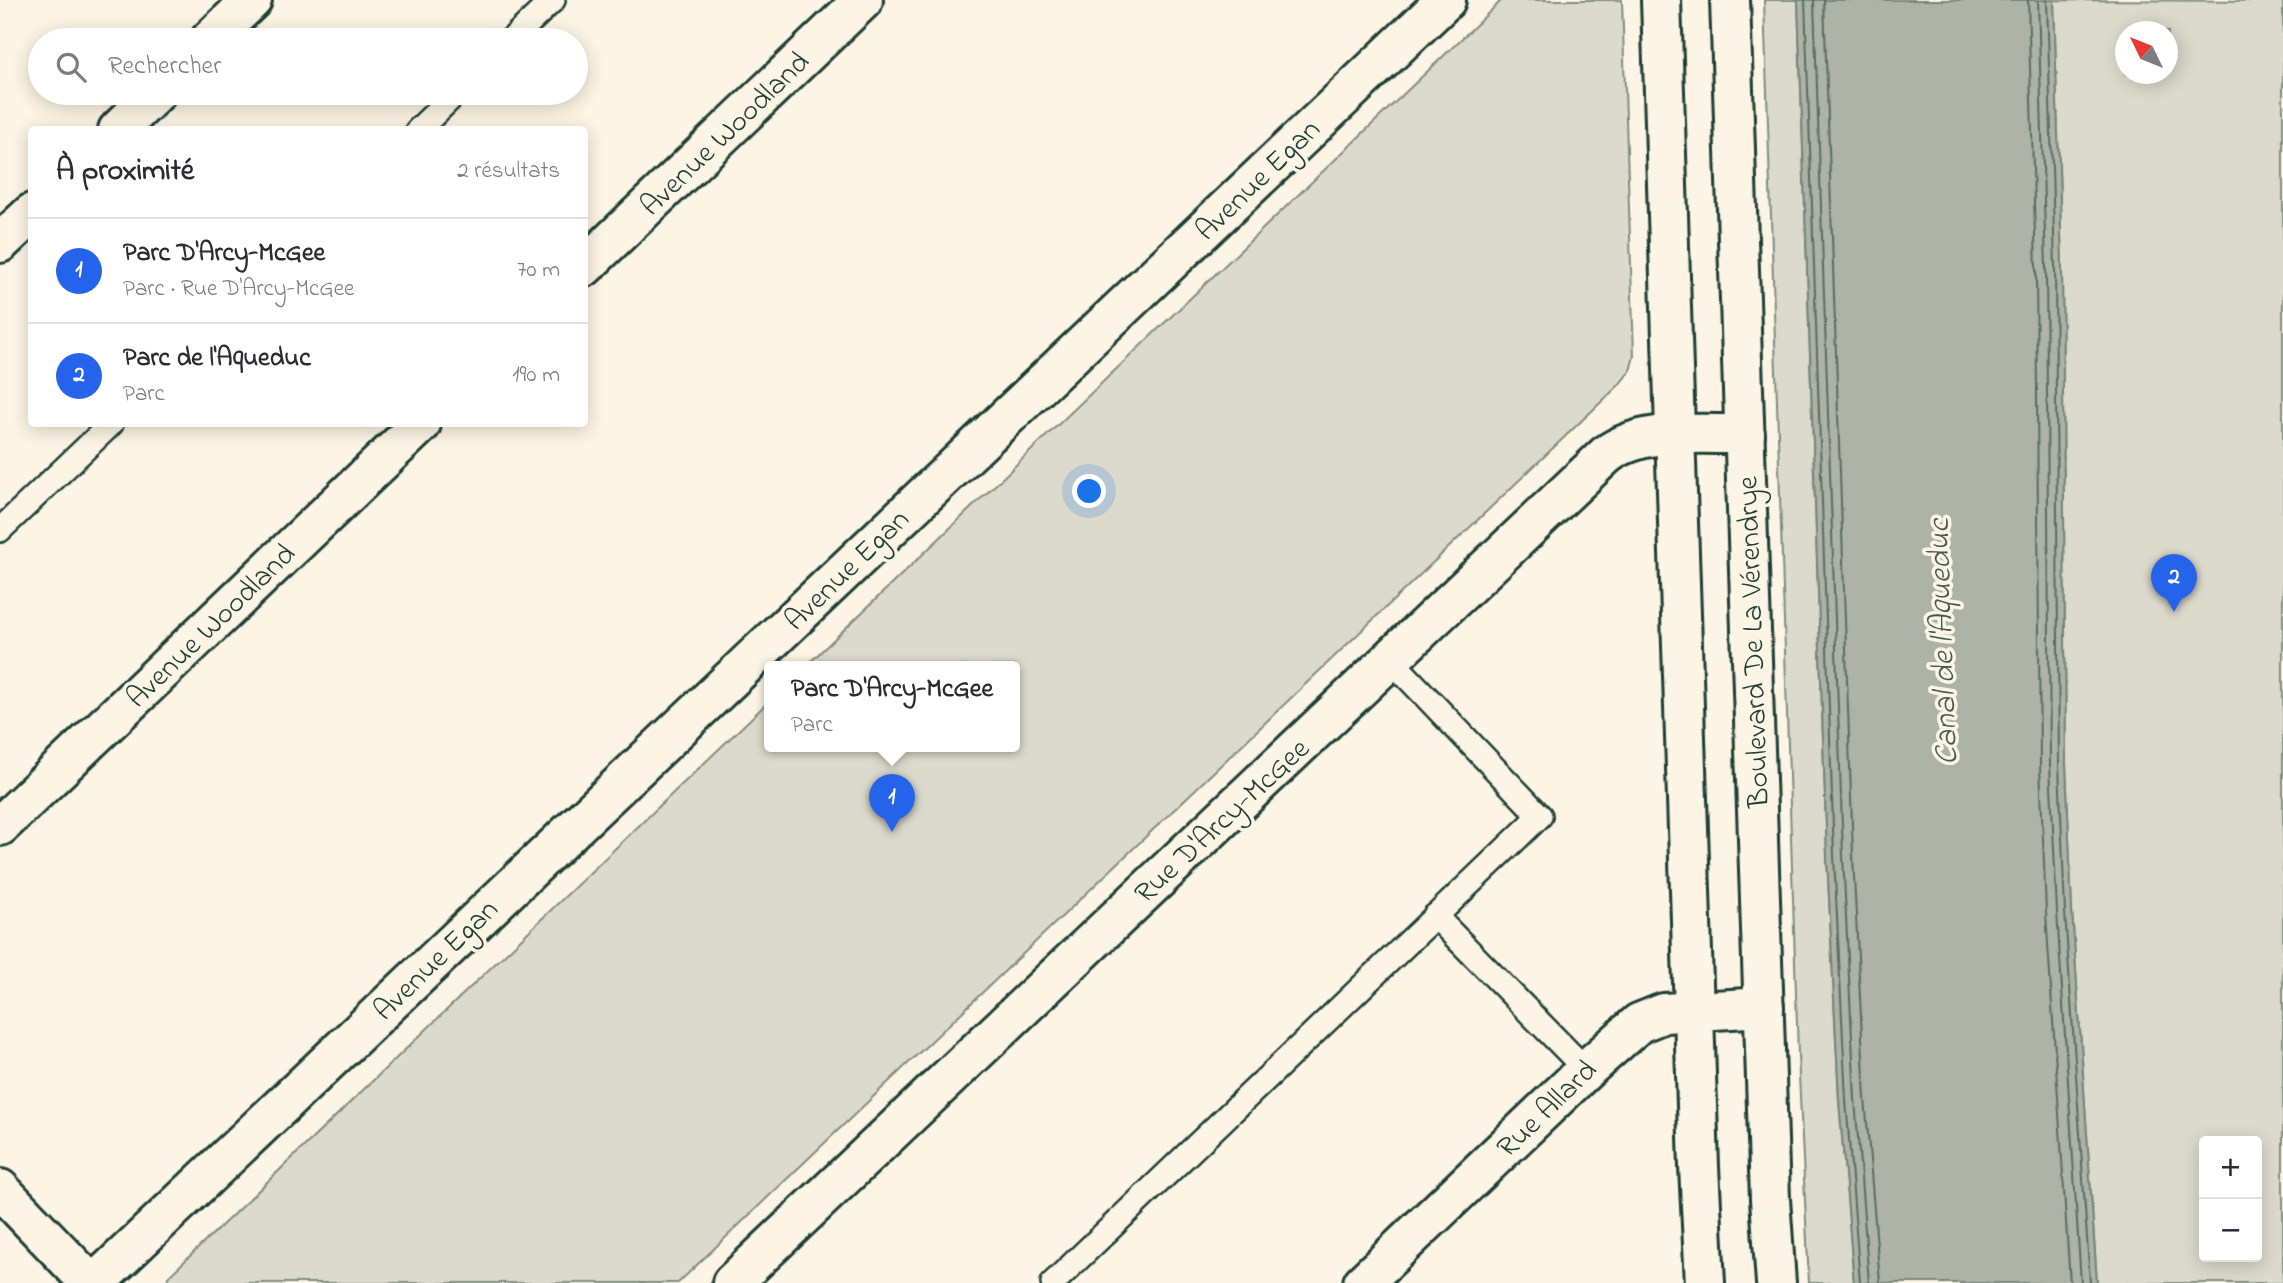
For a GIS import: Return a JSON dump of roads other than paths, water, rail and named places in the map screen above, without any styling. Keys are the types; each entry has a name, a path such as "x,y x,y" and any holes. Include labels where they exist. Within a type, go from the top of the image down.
{"street":[{"path":"223,28 252,0"},
{"name":"Avenue Woodland","path":"588,263 863,0"},
{"name":"Avenue Egan","path":"92,1283 1446,0"},
{"path":"1661,0 1705,1283"},
{"name":"Boulevard De La Vérendrye","path":"1730,0 1764,1007 1776,1283"},
{"path":"122,126 144,105"},
{"path":"0,243 28,217"},
{"name":"Avenue Woodland","path":"0,826 418,427"},
{"name":"Rue D'Arcy-McGee","path":"732,1283 1606,456 1619,446 1636,439 1745,434"},
{"name":"Rue Allard","path":"1363,1283 1631,1028 1664,1013 1764,1007"},
{"path":"0,1189 92,1283"}],"lane":[{"path":"524,28 553,0"},
{"path":"422,126 444,105"},
{"path":"0,530 108,427"},
{"path":"1053,1283 1540,816 1391,660"},
{"path":"1435,916 1586,1070"}],"water":[{"name":"Canal de l'Aqueduc","path":"1798,0 2054,0 2062,267 2066,764 2072,911 2097,1283 1854,1283 1839,1100 1827,857"}],"place":[{"name":"Parc de l'Aqueduc","path":"2174,612"},
{"name":"Parc D'Arcy-McGee","path":"892,832"}]}
